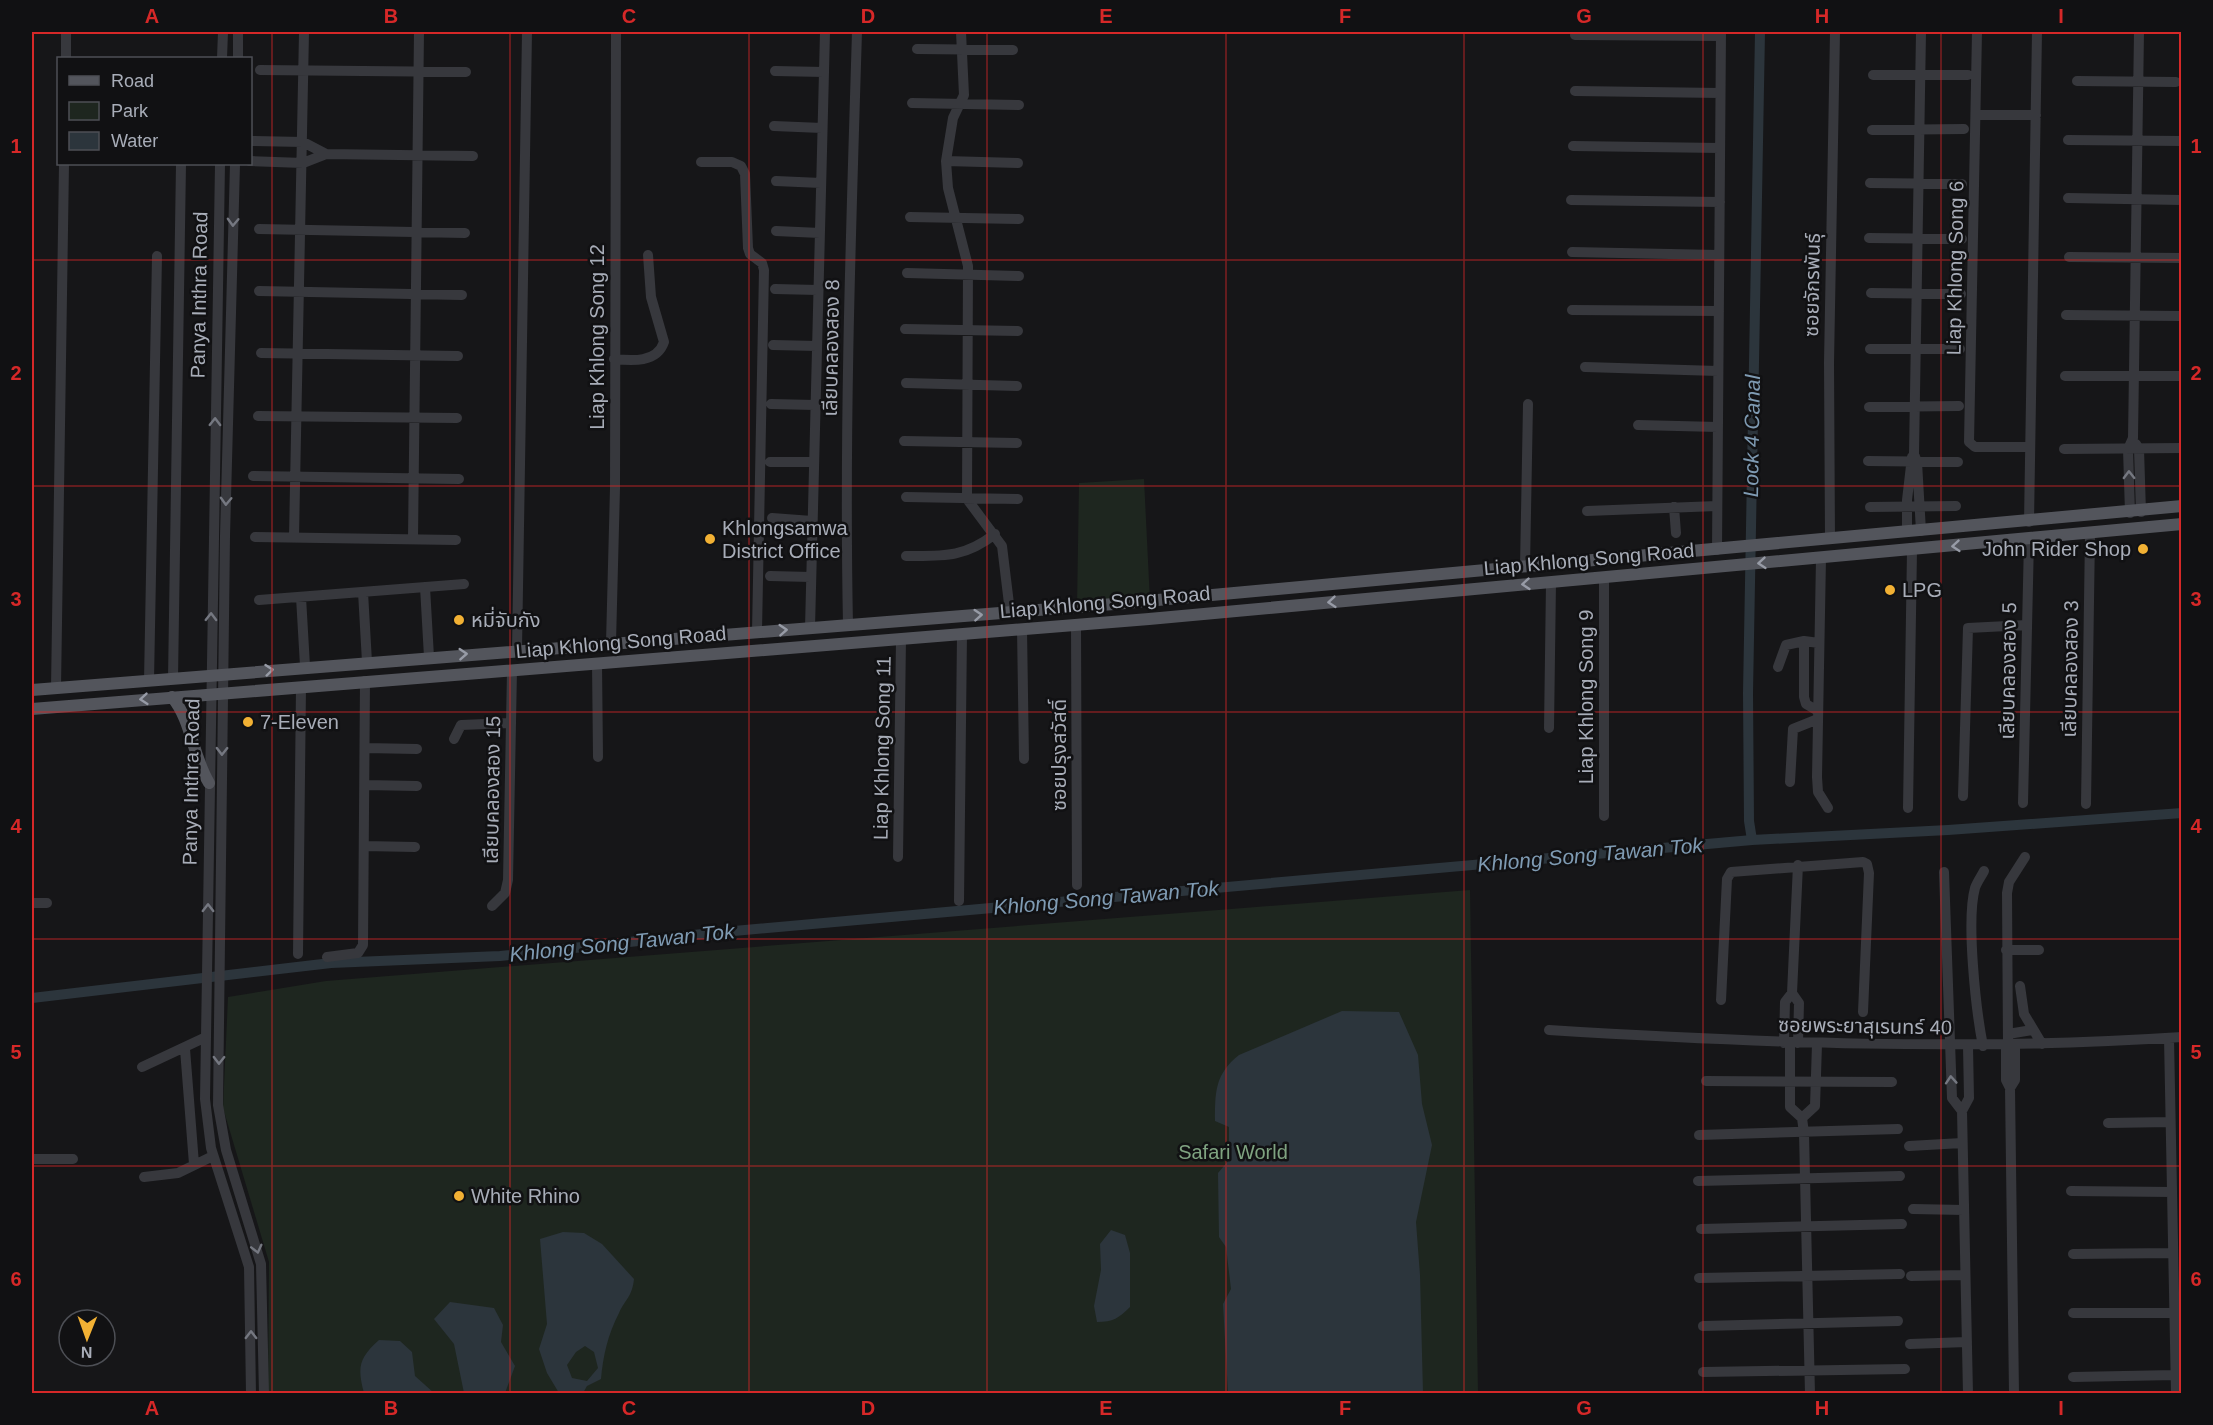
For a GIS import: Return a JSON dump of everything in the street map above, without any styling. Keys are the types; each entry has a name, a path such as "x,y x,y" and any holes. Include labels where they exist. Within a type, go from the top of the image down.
{"main road":[{"name":"Liap Khlong Song Road","path":"32,690 305,666 1010,612 2140,512 2181,506"},
{"path":"2140,512 2152,528"},
{"name":"Liap Khlong Song Road","path":"32,709 1076,625 2029,540 2181,524"},
{"path":"544,648 545,667"},
{"path":"172,697 185,716 198,765 209,783"}],"street":[{"path":"66,32 66,57"},
{"path":"222,57 223,32"},
{"path":"238,32 238,57"},
{"path":"294,537 302,230 304,32"},
{"path":"412,538 419,32"},
{"path":"517,650 527,32"},
{"name":"Liap Khlong Song 12","path":"611,643 615,488 616,32"},
{"path":"810,628 825,32"},
{"name":"เลียบคลองสอง 8","path":"848,625 846,513 857,32"},
{"path":"961,32 964,77 960,104 953,118 946,161 948,188 968,275 968,499 1002,546 1010,612"},
{"name":"ซอยจักรพันธุ์","path":"1830,539 1829,363 1834,32"},
{"path":"1907,532 1906,507 1913,459 1915,406 1921,32"},
{"name":"Liap Khlong Song 6","path":"1977,32 1969,442 1974,447 2030,447"},
{"path":"2029,522 2037,32"},
{"path":"2139,32 2134,446 2140,512"},
{"path":"1575,35 1721,34 1717,550"},
{"path":"917,49 1013,50"},
{"path":"260,70 466,72"},
{"path":"775,71 824,72"},
{"path":"1873,75 1968,75"},
{"path":"2076,81 2176,82"},
{"path":"1575,91 1720,93"},
{"path":"912,103 1018,105"},
{"path":"1976,115 2036,115"},
{"path":"774,126 822,128"},
{"path":"1872,129 1964,129"},
{"path":"2068,140 2181,141"},
{"path":"252,141 303,142 326,154"},
{"path":"1574,146 1720,148"},
{"path":"252,161 303,163 326,154 473,156"},
{"path":"946,161 1018,163"},
{"path":"701,162 732,162 741,166 745,174 748,248 750,254 762,263 764,270 757,632"},
{"path":"56,688 64,165"},
{"path":"173,679 181,165"},
{"path":"220,167 235,167"},
{"name":"Panya Inthra Road","path":"220,167 217,675 223,692 218,1105 221,1128 261,1264 264,1394"},
{"name":"Panya Inthra Road","path":"235,167 217,675 210,693 206,1123 213,1156 249,1267 251,1394"},
{"path":"776,181 821,183"},
{"path":"1870,183 1962,184"},
{"path":"2068,198 2181,200"},
{"path":"1571,200 1720,202"},
{"path":"910,217 1019,219"},
{"path":"259,229 465,233"},
{"path":"776,231 819,233"},
{"path":"1869,238 1962,239"},
{"path":"1572,252 1719,255"},
{"path":"614,359 635,362 647,359 662,348 664,342 651,297 648,255"},
{"path":"149,681 157,256"},
{"path":"2069,257 2181,258"},
{"path":"907,273 1019,276"},
{"path":"774,289 818,290"},
{"path":"260,291 462,295"},
{"path":"1870,293 1961,294"},
{"path":"1572,310 1719,311"},
{"path":"2066,315 2181,316"},
{"path":"905,329 1018,331"},
{"path":"773,345 817,346"},
{"path":"1870,349 1960,349"},
{"path":"261,353 458,356"},
{"path":"1585,367 1718,371"},
{"path":"2065,375 2179,376"},
{"path":"906,383 1017,386"},
{"path":"771,404 815,405"},
{"path":"1525,567 1528,404"},
{"path":"1869,407 1959,406"},
{"path":"258,416 457,418"},
{"path":"1638,425 1718,427"},
{"path":"904,441 1017,443"},
{"path":"2064,449 2134,446 2181,448"},
{"path":"1913,459 1921,531"},
{"path":"1868,461 1913,459 1958,462"},
{"path":"770,462 814,462"},
{"path":"253,476 459,479"},
{"path":"906,496 1018,499"},
{"path":"1587,511 1717,506"},
{"path":"1870,507 1956,506"},
{"path":"1674,507 1676,534"},
{"path":"772,518 812,520"},
{"path":"906,556 955,556 968,552 994,534"},
{"name":"เลียบคลองสอง 3","path":"2086,804 2090,534"},
{"path":"255,537 456,540"},
{"name":"เลียบคลองสอง 5","path":"2023,803 2029,540"},
{"path":"1908,808 1912,550"},
{"path":"1821,558 1818,792 1828,808"},
{"path":"770,576 811,577"},
{"name":"Liap Khlong Song 9","path":"1604,577 1604,816"},
{"path":"1549,728 1551,582"},
{"path":"259,600 464,584"},
{"path":"424,587 429,657"},
{"path":"363,592 367,662"},
{"path":"301,597 305,666"},
{"name":"ซอยปรุงสวัสดิ์","path":"1076,625 1077,885"},
{"path":"1963,796 1968,628 2027,625"},
{"path":"1022,629 1024,759"},
{"path":"959,901 962,634"},
{"name":"Liap Khlong Song 11","path":"898,857 901,639"},
{"path":"1778,667 1786,645 1804,641 1819,643"},
{"path":"1804,641 1804,697 1806,704 1818,715"},
{"path":"597,663 598,757"},
{"name":"เลียบคลองสอง 15","path":"492,906 505,893 508,880 512,670"},
{"path":"327,957 362,951 365,681"},
{"path":"298,954 301,687"},
{"path":"1790,782 1792,729 1818,715"},
{"path":"454,739 461,725 511,723"},
{"path":"365,748 417,749"},
{"path":"365,785 417,786"},
{"path":"364,846 415,846"},
{"path":"2014,1394 2010,1088 2006,1080 2009,1042 2007,893 2009,882 2025,857"},
{"path":"1722,1000 1728,876 1735,870 1798,865 1867,864 1863,1012"},
{"path":"1798,865 1792,993 1785,1002 1790,1043 1790,1107 1802,1118 1804,1133 1810,1394"},
{"path":"1983,1046 1976,1005 1972,912 1976,886 1984,871"},
{"path":"1944,872 1948,1046 1952,1098 1962,1111"},
{"path":"32,903 47,903"},
{"path":"2006,950 2039,950"},
{"path":"207,982 220,982"},
{"path":"2020,986 2024,1014 2042,1044"},
{"name":"ซอยพระยาสุเรนทร์ 40","path":"1549,1030 1790,1043 1948,1046 2181,1037"},
{"path":"2009,1042 2032,1030"},
{"path":"142,1067 206,1037"},
{"path":"2169,1038 2176,1394"},
{"path":"1802,1118 1815,1106 1817,1044"},
{"path":"1968,1046 1969,1098 1962,1111 1968,1394"},
{"path":"184,1049 194,1164"},
{"path":"1706,1081 1892,1082"},
{"path":"2108,1123 2170,1122"},
{"path":"1699,1135 1898,1129"},
{"path":"1909,1146 1962,1143"},
{"path":"144,1177 178,1173 213,1156"},
{"path":"32,1159 73,1159"},
{"path":"1698,1181 1900,1176"},
{"path":"2071,1191 2172,1191"},
{"path":"1913,1209 1964,1210"},
{"path":"1701,1229 1902,1224"},
{"path":"2073,1254 2173,1253"},
{"path":"1699,1278 1964,1275"},
{"path":"2073,1313 2174,1313"},
{"path":"1702,1326 1898,1321"},
{"path":"1910,1344 1967,1342"},
{"path":"1702,1372 1905,1369"},
{"path":"2073,1377 2175,1375"}],"green space":[{"path":"1144,479 1150,601 1077,607 1079,483"},
{"name":"Safari World","path":"1470,890 1478,1393 268,1393 269,1262 223,1108 228,997 326,981"}],"water":[{"path":"1342,1011 1399,1012 1418,1055 1422,1104 1432,1145 1416,1222 1420,1275 1423,1393 1228,1393 1223,1304 1231,1289 1226,1247 1219,1237 1218,1173 1229,1160 1229,1127 1215,1121 1216,1092 1221,1077 1225,1069 1239,1055"},
{"path":"1111,1230 1125,1235 1130,1253 1130,1307 1115,1319 1097,1322 1094,1306 1101,1270 1100,1244"},
{"path":"563,1232 584,1233 602,1244 634,1279 630,1294 609,1337 601,1379 587,1386 583,1393 559,1393 547,1373 539,1349 547,1324 540,1239","holes":["585,1346 594,1352 598,1368 587,1381 572,1378 567,1365 576,1352"]},
{"path":"450,1302 494,1308 503,1325 501,1342 515,1366 505,1393 464,1393 454,1344 434,1319"},
{"path":"379,1340 400,1341 412,1352 415,1376 434,1393 364,1393 361,1363 367,1352"}],"waterway":[{"name":"Lock 4 Canal","path":"1752,840 1749,821 1748,693 1760,32"},
{"name":"Khlong Song Tawan Tok","path":"32,998 331,963 500,956 712,933 1752,840 1948,830 2182,813"}],"place":[{"name":"Khlongsamwa District Office","path":"710,539"},
{"name":"John Rider Shop","path":"2143,549"},
{"name":"LPG","path":"1890,590"},
{"name":"หมี่จับกัง","path":"459,620"},
{"name":"7-Eleven","path":"248,722"},
{"name":"White Rhino","path":"459,1196"}]}
